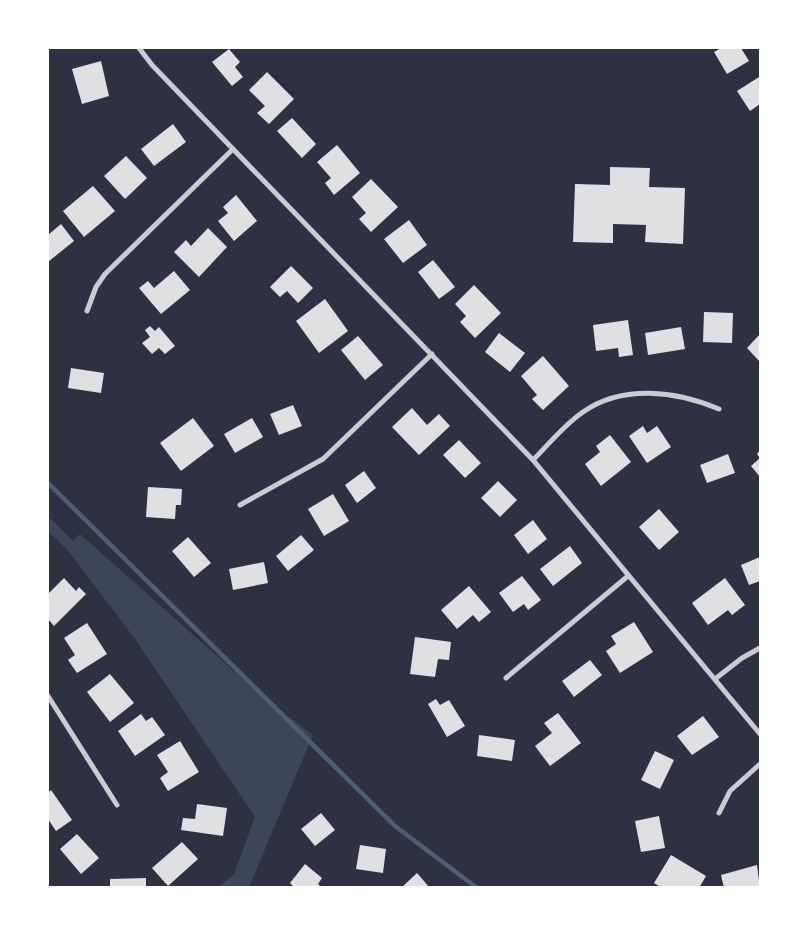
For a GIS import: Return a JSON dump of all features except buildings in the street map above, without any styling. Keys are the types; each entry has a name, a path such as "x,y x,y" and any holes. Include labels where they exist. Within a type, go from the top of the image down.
{"street":[{"path":"139,48 152,65 533,460 760,734"},
{"path":"87,311 96,288 105,274 233,149"},
{"path":"240,505 323,459 432,354"},
{"path":"533,460 576,417 597,403 612,398 664,394 699,401 719,409"},
{"path":"506,678 628,576"},
{"path":"715,679 742,658 760,648"},
{"path":"48,698 117,805"},
{"path":"719,813 730,791 760,764"}],"shaded area":[{"path":"48,516 73,541 80,534 263,697 313,735 249,887 218,887 234,874 255,817 135,639 69,552 48,531"}],"waterway":[{"path":"48,483 395,826 477,888"}]}
